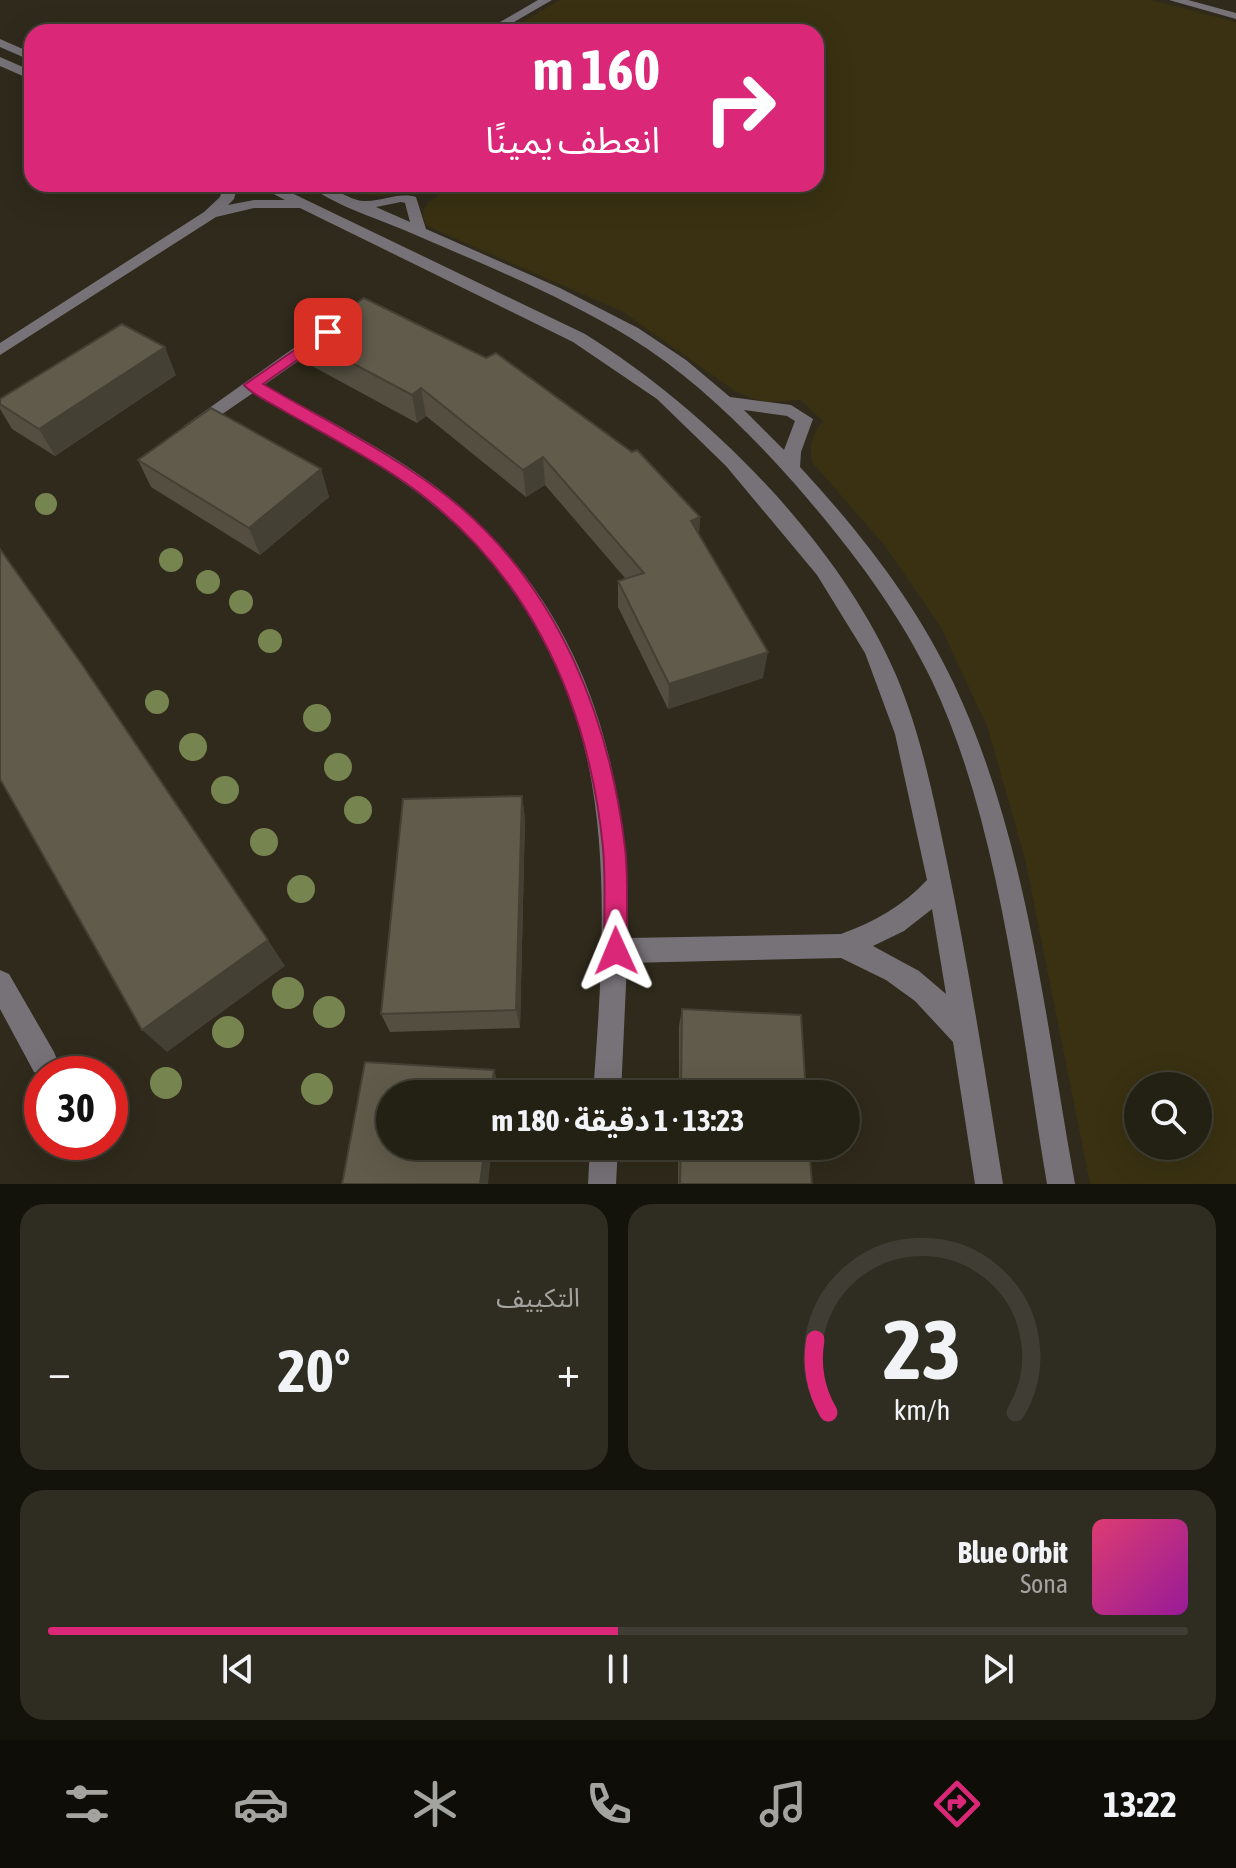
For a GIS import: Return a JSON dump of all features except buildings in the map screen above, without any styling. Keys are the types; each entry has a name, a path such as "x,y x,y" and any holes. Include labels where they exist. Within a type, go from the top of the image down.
{"street":[{"path":"503,24 546,0"},
{"path":"1175,0 1236,16"},
{"path":"0,43 24,54"},
{"path":"0,61 24,72"},
{"path":"209,215 227,199 229,192"},
{"path":"279,192 603,352 657,389 694,420 735,462 824,568 855,615 885,673 909,743 940,883 989,1184"},
{"path":"331,192 497,264 631,331 672,357 727,402 852,537 892,592 931,659 958,716 1005,878 1061,1184"},
{"path":"0,350 209,215 222,209 254,204 308,206"},
{"path":"173,439 328,332"},
{"path":"252,385 401,472 453,511 500,559 541,616 575,682 600,760 614,850 616,951 608,1080"},
{"path":"727,402 791,411 804,419 792,452 791,468"},
{"path":"616,951 841,946 871,936 898,922 923,904 940,883"},
{"path":"841,946 876,959 910,978 941,1004 967,1038"},
{"path":"0,983 41,1056"},
{"path":"602,1184 603,1160"}],"sand":[{"path":"560,0 1151,0 1236,22 1236,1184 1090,1184 1025,859 987,726 940,626 885,546 812,462 812,440 823,421 800,400 768,402 735,391 623,312 427,226 423,211 430,201 439,196 432,192 824,192 824,24 519,24"},
{"path":"355,192 400,192 377,196"}],"route":[{"path":"328,332 252,385 401,472 453,511 500,559 541,616 575,682 600,760 614,850 616,951"}]}
